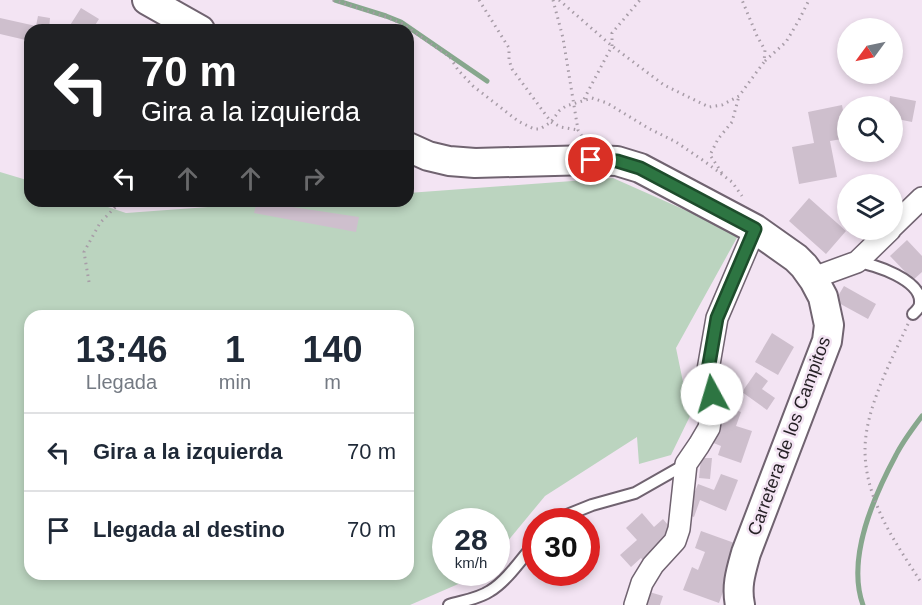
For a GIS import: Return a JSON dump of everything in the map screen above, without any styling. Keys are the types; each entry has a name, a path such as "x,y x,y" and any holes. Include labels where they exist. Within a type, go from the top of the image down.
{"main road":[{"path":"147,0 189,24"},
{"name":"Carretera de los Campitos","path":"414,150 428,156 475,163 617,161 640,168 755,229 804,266 823,297 827,310 830,325 827,341 746,553 738,578 740,605"}],"street":[{"path":"903,216 922,198"},
{"path":"635,605 642,583 675,541 679,529 686,464 709,428 712,394 708,370 717,318 755,229"},
{"path":"814,280 857,262 879,240"}],"lane":[{"path":"857,262 889,271 904,278 913,286 921,302 913,314"},
{"path":"584,508 635,493 686,464"},
{"path":"449,605 479,597 490,591 501,583 522,558"}],"path":[{"path":"333,0 402,24"},
{"path":"479,0 509,48 512,69 551,122 561,128 578,130 564,38 553,0"},
{"path":"560,0 612,46 664,85 709,107 722,105 739,96"},
{"path":"584,101 612,46 612,33 640,0"},
{"path":"742,0 765,50 764,62"},
{"path":"414,32 450,57 458,70 473,86 518,122 534,129 540,129 551,122 566,106 592,98 607,103 676,142 724,175 710,155 718,139 732,122 739,96 764,62 786,42 809,0"},
{"path":"89,282 84,252 100,223 115,207"},
{"path":"913,314 872,407 865,450 867,473 879,510 890,533 922,584"}],"green space":[{"path":"0,172 24,179 24,207 108,207 126,213 208,207 414,207 414,193 613,178 739,234 676,348 690,416 671,455 639,464 637,437 545,496 535,508 522,508 522,524 510,538 510,508 432,508 432,586 454,586 410,605 0,605"}],"building":[{"path":"81,8 99,19 96,24 71,24"},
{"path":"38,16 50,18 50,24 36,24"},
{"path":"0,18 27,24 24,24 24,40 0,34"},
{"path":"903,98 916,101 912,122 903,120"},
{"path":"837,106 837,140 830,141 837,177 799,184 792,147 814,143 808,112"},
{"path":"809,198 837,223 838,240 826,254 789,221"},
{"path":"256,207 293,207 359,217 356,232 254,213"},
{"path":"907,240 922,256 922,272 913,280 890,256"},
{"path":"844,286 876,304 868,319 835,301"},
{"path":"772,333 794,347 778,375 755,362"},
{"path":"756,372 768,381 762,389 775,398 767,410 742,392"},
{"path":"723,406 741,412 736,426 752,431 741,463 718,455 721,446 711,442"},
{"path":"701,458 712,458 710,479 699,478"},
{"path":"721,474 738,480 726,511 700,500 694,517 686,514 698,484 714,490"},
{"path":"642,513 654,527 663,519 673,531 647,565 641,558 631,567 620,555 637,540 626,528"},
{"path":"701,531 740,545 719,603 683,590 692,567 698,570 705,552 695,548"},
{"path":"646,591 663,596 660,605 642,605"}],"waterway":[{"path":"335,0 404,24"},
{"path":"414,31 487,81"},
{"path":"863,605 858,568 860,548 871,508 902,445 922,416"}],"route":[{"path":"591,160 617,161 640,168 755,229 717,318 708,370 712,394"}]}
